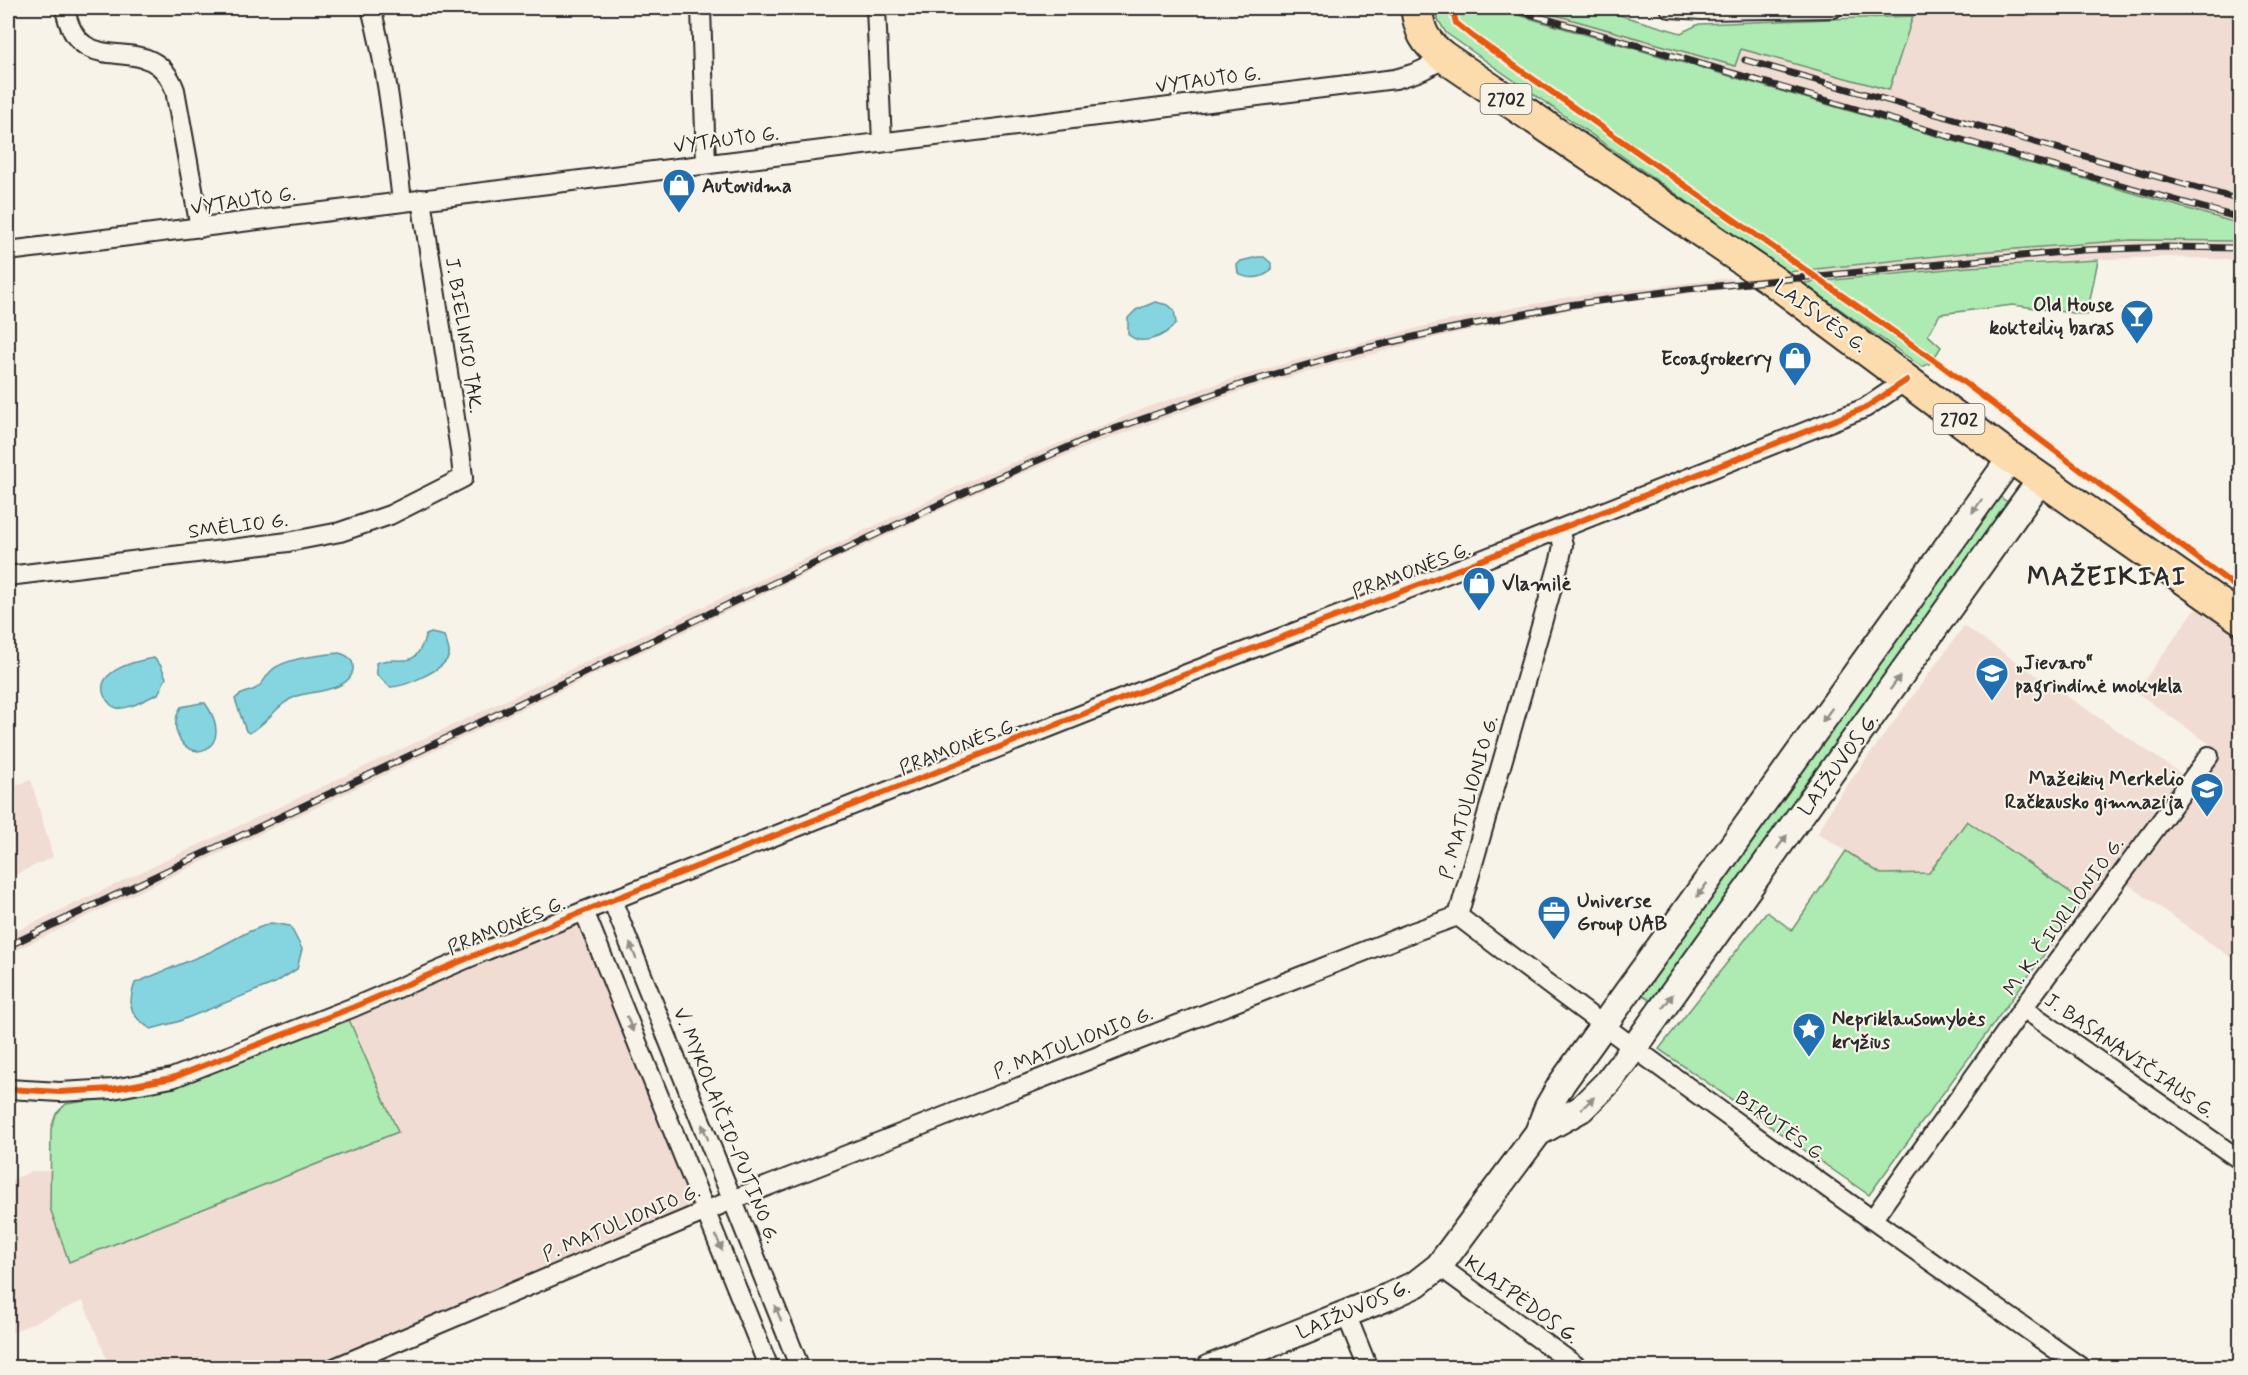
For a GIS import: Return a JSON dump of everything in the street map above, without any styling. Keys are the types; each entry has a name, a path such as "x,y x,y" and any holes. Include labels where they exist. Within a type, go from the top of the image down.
{"main road":[{"name":"LAISVĖS G.","path":"1416,8 1419,25 1426,41 1444,57 1772,280 2011,458 2241,618"},
{"name":"LAIŽUVOS G.","path":"1210,1368 1416,1284 1439,1266 1538,1133 1548,1107 1562,1083 2011,458"},
{"name":"LAIŽUVOS G.","path":"1538,1133 1581,1109 1607,1083 1634,1048 2041,479"}],"street":[{"path":"65,8 69,26 75,37 86,47 102,53 131,54 151,59 171,76 200,228"},
{"path":"371,8 381,43 388,83 402,201"},
{"path":"701,8 706,164"},
{"path":"876,8 882,142"},
{"path":"1670,8 1702,10 1833,8"},
{"name":"VYTAUTO G.","path":"8,251 1395,79 1419,73 1432,67 1444,57"},
{"name":"J. BIELINIO TAK.","path":"421,199 463,478"},
{"name":"PRAMONĖS G.","path":"8,1089 60,1092 113,1089 172,1078 354,1007 584,911 1865,408 1907,380"},
{"name":"SMĖLIO G.","path":"8,576 288,542 340,531 390,515 463,478"},
{"name":"P. MATULIONIO G.","path":"334,1368 732,1200 1458,916 1560,560 1563,545 1559,529"},
{"name":"M. K. ČIURLIONIO G.","path":"1872,1220 2023,1008 2209,756"},
{"name":"V. MYKOLAIČIO-PUTINO G.","path":"612,900 800,1368"},
{"path":"584,911 769,1368"},
{"name":"BIRUTĖS G.","path":"1458,916 1634,1048 2082,1368"},
{"name":"J. BASANAVIČIAUS G.","path":"2023,1008 2241,1160"},
{"name":"KLAIPĖDOS G.","path":"1439,1266 1579,1368"},
{"path":"1346,1314 1368,1368"}],"shaded area":[{"path":"1494,8 1531,8 1735,66 1740,49 1889,90 1913,16 2017,8 2240,8 2240,224"},
{"path":"2131,240 2240,241 2240,260 2163,257 2031,262 1832,280 1816,269 1965,253"},
{"path":"1730,278 1744,287 1602,304 1438,337 1247,389 1094,444 985,489 8,954 8,935 980,476 1148,407 1244,375 1437,323 1569,297"},
{"name":"Mažeikių Merkelio Račkausko gimnazija","path":"2198,605 2240,636 2240,964 2126,883 2221,752 2136,692"},
{"name":"„Jievaro“ pagrindinė mokykla","path":"1964,626 2186,777 2090,907 1967,821 1929,873 1881,874 1818,833 1835,802"},
{"path":"31,780 53,857 8,878 8,788"},
{"path":"575,925 582,929 692,1197 692,1203 685,1212 308,1367 110,1367 83,1301 8,1334 8,1181 33,1171 50,1171 50,1208 398,1133 347,1015 567,926"}],"green space":[{"path":"1434,8 1494,8 2240,224 2240,241 2131,240 1965,253 1788,272 1446,33"},
{"path":"1531,8 1595,8 1681,33 1699,24 1913,16 1889,90 1741,49 1735,66"},
{"path":"2098,260 2087,315 2013,305 1940,314 1928,335 1941,347 1931,363 1922,367 1803,283 1968,267"},
{"path":"1996,494 2010,504 1653,1002 1640,993"},
{"path":"1967,821 2083,901 1869,1195 1659,1049 1767,912 1792,930 1846,851 1881,874 1929,873"},
{"path":"347,1015 398,1132 69,1262 50,1208 51,1129 56,1114 66,1104 134,1094 176,1082"}],"water":[{"path":"1264,257 1271,263 1271,270 1268,273 1250,278 1238,273 1237,265 1241,261"},
{"path":"1155,302 1168,305 1174,310 1176,323 1172,328 1153,339 1133,338 1128,334 1128,318 1136,310"},
{"path":"431,633 444,636 448,648 449,655 440,666 414,681 390,687 377,675 376,663 411,659 421,647 426,635"},
{"path":"339,653 347,656 352,663 351,676 346,682 330,689 290,699 261,725 249,733 246,731 235,699 237,697 258,687 271,671 285,663"},
{"path":"154,658 161,666 166,678 158,694 127,707 117,708 111,705 104,695 105,680 118,669"},
{"path":"205,703 214,719 216,733 213,742 206,749 198,751 189,748 181,741 176,729 176,721 181,707"},
{"path":"271,923 290,926 302,949 297,969 275,983 177,1022 151,1029 135,1015 131,998 135,983 210,952"}],"railway":[{"path":"1509,8 2031,160 2240,218"},
{"path":"1745,60 2240,200"},
{"path":"8,946 976,487 1094,436 1245,383 1358,350 1569,305 1687,289 2082,250 2167,247 2240,248"}],"cycle path":[{"path":"1452,8 1456,23 1472,36 1941,365 2240,590"},
{"path":"8,1089 60,1092 113,1089 172,1078 354,1007 612,900 1865,408 1907,380"}],"place":[{"name":"Autovidma","path":"679,214"},
{"name":"Old House kokteilių baras","path":"2137,345"},
{"name":"Ecoagrokerry","path":"1795,387"},
{"name":"Vlamilė","path":"1479,612"},
{"name":"„Jievaro“ pagrindinė mokykla","path":"1992,702"},
{"name":"Mažeikių Merkelio Račkausko gimnazija","path":"2207,818"},
{"name":"Universe Group UAB","path":"1554,941"},
{"name":"Nepriklausomybės kryžius","path":"1809,1058"}],"district":[{"name":"MAŽEIKIAI","path":"2107,576"}]}
